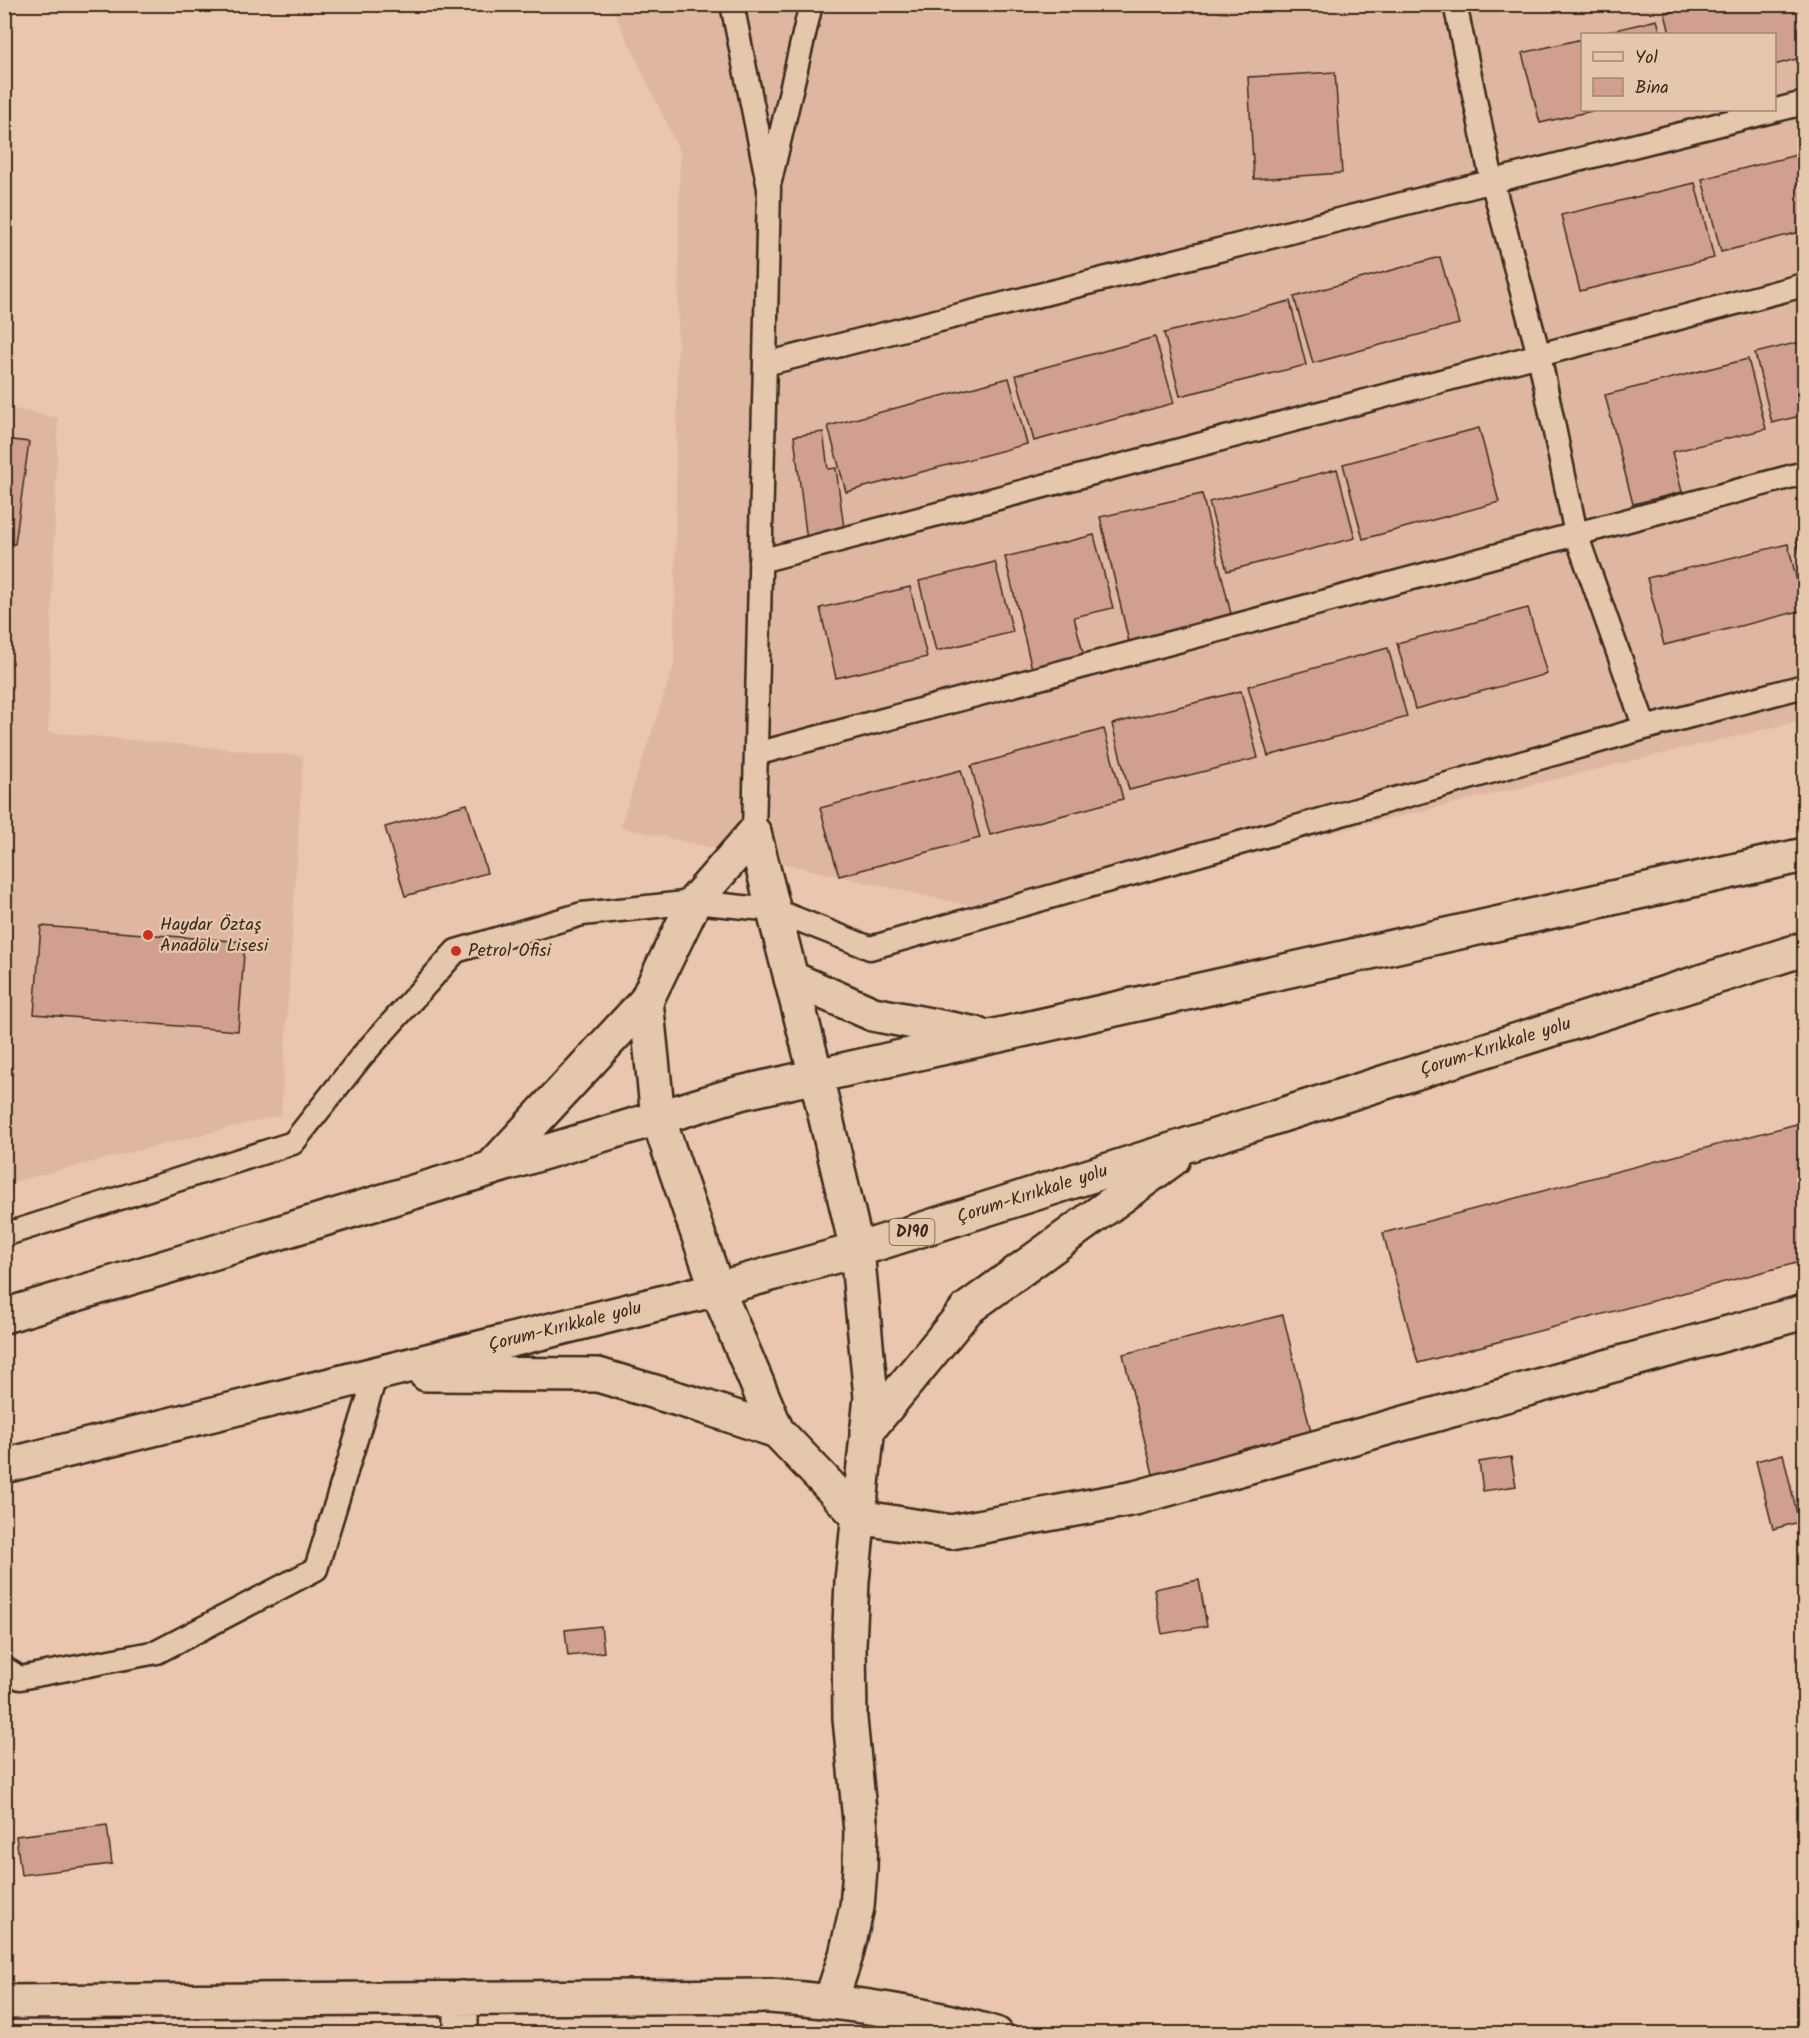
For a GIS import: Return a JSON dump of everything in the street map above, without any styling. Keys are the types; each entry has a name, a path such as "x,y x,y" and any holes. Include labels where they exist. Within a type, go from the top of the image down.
{"main road":[{"path":"754,833 816,1076 857,1250 871,1397 852,1581 849,1645 850,1719 861,1831 860,1869 856,1907 846,1955 831,2001"},
{"path":"491,1168 646,1001 694,902 754,833"},
{"path":"4,1316 740,1093 1804,855"},
{"name":"Çorum-Kırıkkale yolu","path":"4,1466 717,1289 857,1250 1804,949"},
{"path":"791,978 873,1014 989,1037"},
{"path":"646,1001 658,1118 717,1289 777,1431 859,1517 951,1532 1135,1498 1804,1312"},
{"path":"867,1431 967,1309 1196,1142"},
{"path":"376,1374 598,1375 777,1431"},
{"path":"4,2002 770,1996 891,2009 959,2023 996,2034"},
{"path":"461,1998 461,2034"}],"lane":[{"path":"732,4 769,188"},
{"path":"754,833 769,188 811,4"},
{"path":"1455,4 1491,182 1539,355 1576,534 1645,728"},
{"path":"1776,110 1804,103"},
{"path":"765,364 1772,111"},
{"path":"760,561 1804,285"},
{"path":"756,754 1804,473"},
{"path":"4,1234 293,1143 361,1058 456,951 582,914 694,902 774,910 870,948 1645,728 1804,686"},
{"path":"4,1668 20,1678 157,1652 316,1569 376,1374"}],"shaded area":[{"path":"611,5 1804,5 1804,720 998,912 620,827 674,665 680,152"},
{"name":"Haydar Öztaş Anadolu Lisesi","path":"5,407 58,418 48,732 303,756 281,1115 5,1184"}],"building":[{"path":"1702,4 1804,4 1804,57 1776,64 1776,33 1670,33 1665,13"},
{"path":"1657,20 1661,33 1603,33"},
{"path":"1581,39 1581,111 1592,111 1540,123 1522,53"},
{"path":"1335,72 1342,173 1254,179 1248,77"},
{"path":"1804,153 1804,231 1721,252 1702,179"},
{"path":"1695,183 1714,258 1580,291 1561,215"},
{"path":"1440,257 1459,324 1313,363 1294,297"},
{"path":"1290,301 1306,365 1180,396 1164,333"},
{"path":"1155,337 1174,403 1034,441 1016,375"},
{"path":"1804,341 1804,415 1772,423 1755,353"},
{"path":"1748,359 1766,429 1672,452 1682,492 1633,504 1605,395"},
{"path":"1009,378 1027,444 846,492 828,426"},
{"path":"1479,428 1499,502 1363,539 1343,464"},
{"path":"823,432 828,469 836,468 845,536 807,541 794,436"},
{"path":"4,439 29,442 15,544 4,543"},
{"path":"1337,469 1355,538 1227,571 1209,502"},
{"path":"1202,494 1232,618 1129,642 1100,517"},
{"path":"1094,535 1113,608 1074,617 1085,660 1033,673 1005,557"},
{"path":"1804,537 1804,570 1796,539"},
{"path":"1788,544 1804,610 1664,645 1647,578"},
{"path":"995,562 1013,632 936,651 919,581"},
{"path":"910,587 927,657 836,678 820,608"},
{"path":"1528,608 1547,674 1415,709 1397,643"},
{"path":"1388,648 1407,717 1268,756 1248,686"},
{"path":"1241,691 1258,758 1129,790 1112,724"},
{"path":"1104,729 1123,799 990,835 971,766"},
{"path":"961,770 980,838 839,876 820,808"},
{"path":"467,804 487,873 405,896 385,827"},
{"path":"41,926 245,942 238,1031 34,1014"},
{"path":"1804,1122 1804,1261 1418,1363 1383,1233"},
{"path":"1283,1315 1313,1440 1154,1478 1123,1354"},
{"path":"1783,1454 1799,1522 1773,1529 1756,1461"},
{"path":"1511,1457 1516,1486 1483,1491 1479,1462"},
{"path":"1199,1580 1207,1626 1162,1634 1154,1589"},
{"path":"601,1626 604,1652 568,1656 565,1630"},
{"path":"107,1825 112,1864 21,1875 16,1836"}],"place":[{"name":"Haydar Öztaş Anadolu Lisesi","path":"148,935"},
{"name":"Petrol Ofisi","path":"456,951"}]}
